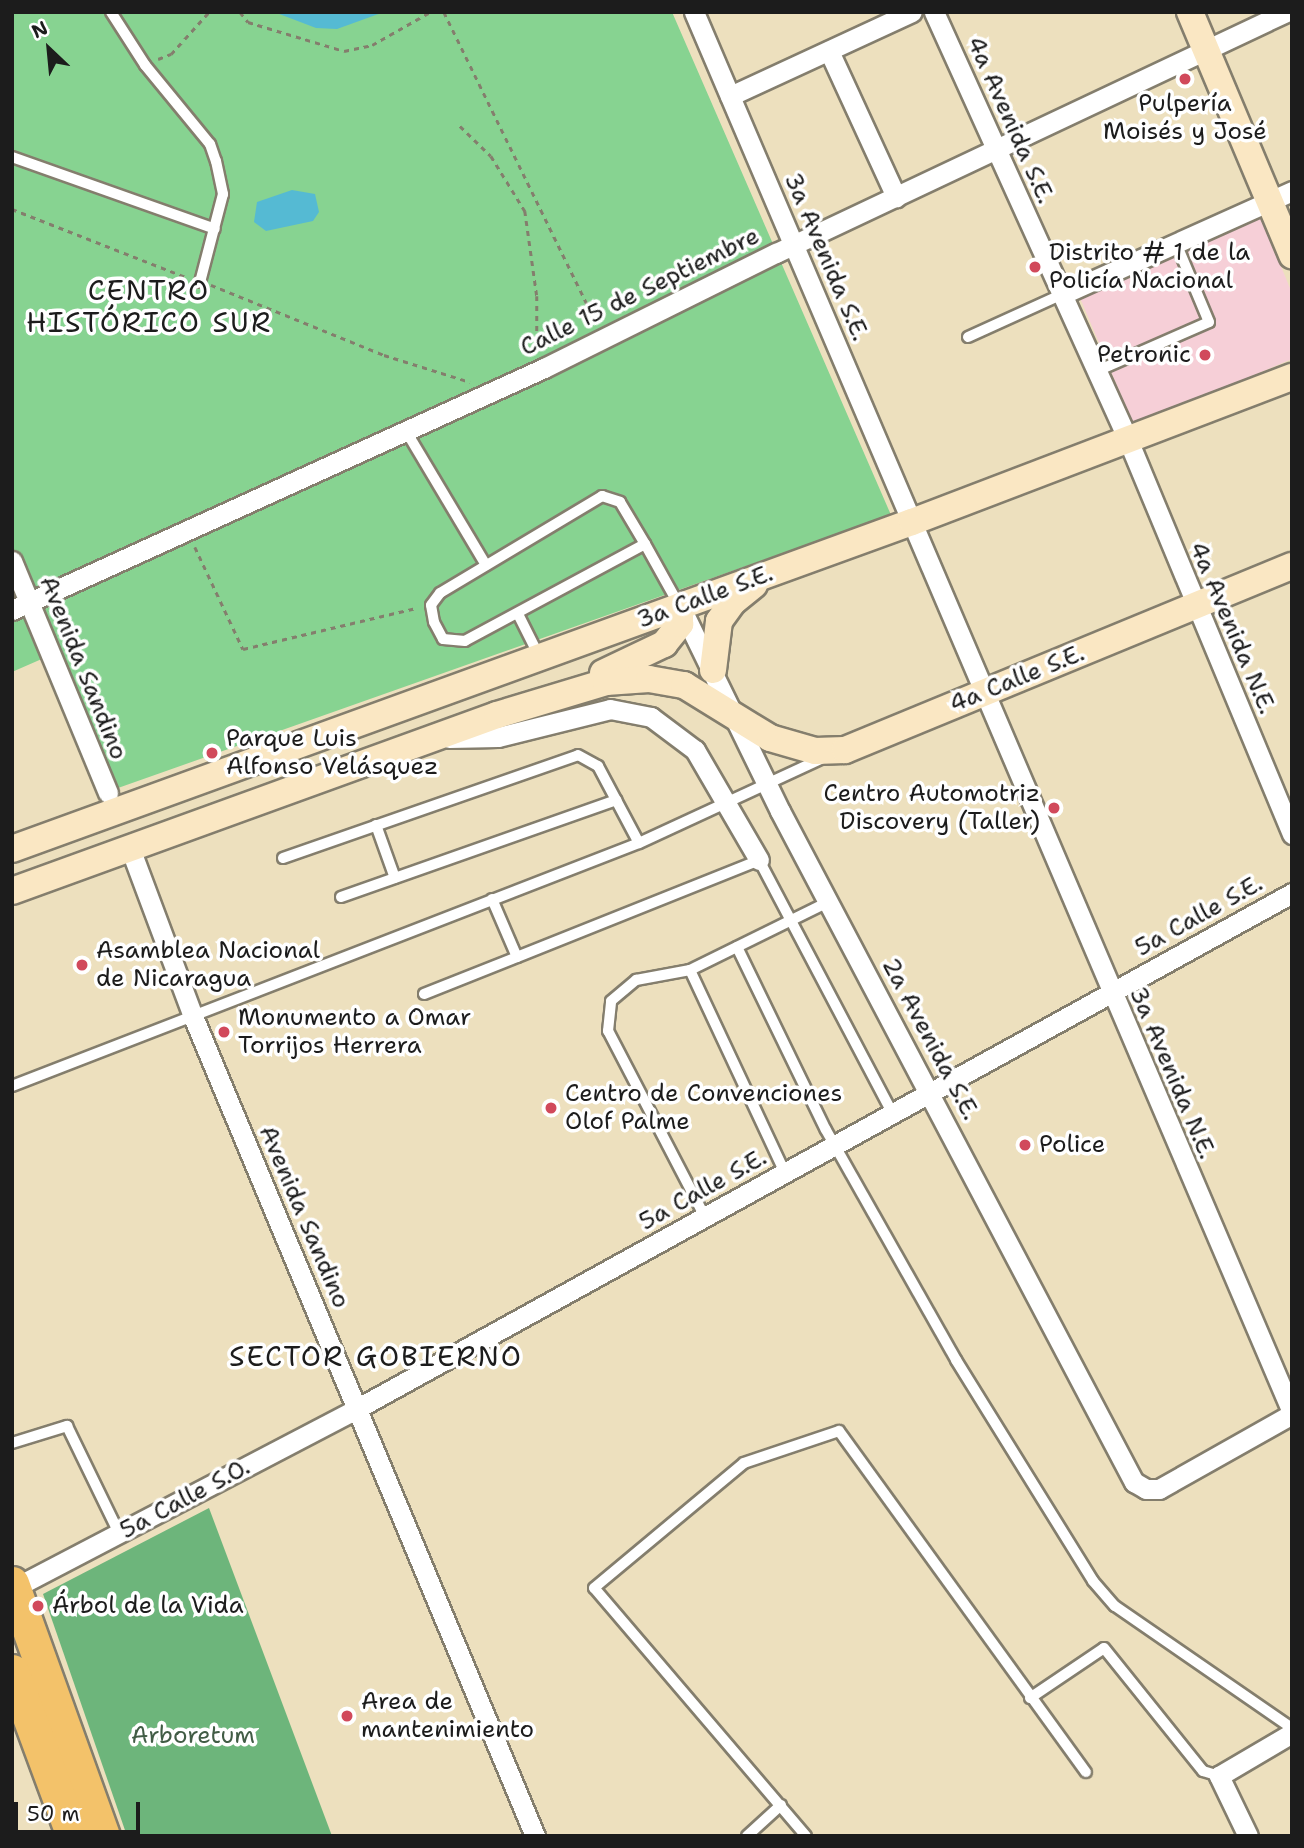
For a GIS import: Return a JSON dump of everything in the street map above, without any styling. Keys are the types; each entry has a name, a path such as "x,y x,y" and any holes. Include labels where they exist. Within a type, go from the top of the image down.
{"highway":[{"path":"13,1587 103,1836"},
{"path":"12,1671 73,1836"}],"street":[{"name":"3a Avenida S.E.","path":"694,12 912,522"},
{"path":"730,96 912,12"},
{"name":"4a Avenida S.E.","path":"934,12 1128,440"},
{"path":"1190,12 1281,196 1292,255"},
{"name":"Calle 15 de Septiembre","path":"21,606 544,368 795,245 1286,12"},
{"path":"829,51 896,197"},
{"path":"1063,295 1281,196"},
{"name":"3a Calle S.E.","path":"12,849 111,801 539,657 912,522 1292,377"},
{"name":"4a Avenida N.E.","path":"1128,440 1292,834"},
{"name":"3a Avenida N.E.","path":"912,522 1292,1413"},
{"name":"Avenida Sandino","path":"12,561 21,606 111,801"},
{"name":"4a Calle S.E.","path":"740,722 796,748 837,751 1292,566"},
{"path":"713,670 713,645 722,616 738,598 776,571"},
{"path":"497,715 653,652 676,631 680,606"},
{"name":"2a Avenida S.E.","path":"680,606 829,901 1134,1482 1146,1489 1160,1489 1292,1413"},
{"path":"12,891 431,738 606,682 649,678 699,692 740,722"},
{"path":"431,738 498,737 589,712 633,712 679,734 695,750 759,860"},
{"name":"Avenida Sandino","path":"130,848 192,1014 535,1836"},
{"name":"5a Calle S.E.","path":"358,1408 838,1144 930,1089 1292,893"},
{"name":"5a Calle S.O.","path":"13,1587 358,1408"},
{"path":"1244,1835 1219,1776 1292,1731"}],"lane":[{"path":"111,12 145,65 210,144 223,194 200,282"},
{"path":"12,157 215,229"},
{"path":"1097,371 1209,322 1176,243"},
{"path":"968,337 1063,295"},
{"path":"407,431 486,565"},
{"path":"645,544 465,641 450,642 443,639 434,622 431,605 440,593 602,496 620,502 645,544 680,606"},
{"path":"518,614 539,657"},
{"path":"12,1086 639,843 769,785 837,751"},
{"path":"283,858 579,755 598,766 639,843"},
{"path":"341,897 616,800"},
{"path":"376,825 395,878"},
{"path":"424,994 759,860 892,1112"},
{"path":"492,899 517,957"},
{"path":"705,1217 608,1031 606,1019 611,1001 636,980 690,970 829,901"},
{"path":"737,947 826,1130 838,1144 956,1360 1093,1581 1115,1606 1292,1731"},
{"path":"690,970 785,1172"},
{"path":"945,1368 956,1360"},
{"path":"12,1443 68,1426 119,1533"},
{"path":"806,1836 594,1588 756,1458 839,1431 1086,1772"},
{"path":"1030,1698 1104,1648 1203,1771 1219,1776"},
{"path":"747,1836 781,1805"}],"path":[{"path":"145,65 171,54 209,12"},
{"path":"240,12 248,22 344,51 372,45 430,12"},
{"path":"444,12 604,338"},
{"path":"460,127 491,156 525,211 537,296 537,352 544,368"},
{"path":"12,209 165,272 200,282 384,355 495,390"},
{"path":"188,531 243,649 431,605"}],"shaded area":[{"path":"1261,218 1292,293 1292,359 1134,426 1080,298"}],"green space":[{"path":"12,12 672,12 891,515 101,794 44,658 12,672"},
{"name":"Arboretum","path":"209,1508 332,1836 127,1836 43,1594"}],"water":[{"path":"274,12 384,12 337,29 316,28"},
{"path":"292,190 315,194 319,212 313,221 266,231 254,222 257,202"}],"place":[{"name":"Pulpería Moisés y José","path":"1185,79"},
{"name":"Distrito # 1 de la Policía Nacional","path":"1035,267"},
{"name":"Petronic","path":"1205,355"},
{"name":"Parque Luis Alfonso Velásquez","path":"212,753"},
{"name":"Centro Automotriz Discovery (Taller)","path":"1054,808"},
{"name":"Asamblea Nacional de Nicaragua","path":"82,965"},
{"name":"Monumento a Omar Torrijos Herrera","path":"224,1032"},
{"name":"Centro de Convenciones Olof Palme","path":"551,1108"},
{"name":"Police","path":"1025,1145"},
{"name":"Árbol de la Vida","path":"38,1606"},
{"name":"Area de mantenimiento","path":"347,1716"}],"district":[{"name":"CENTRO HISTÓRICO SUR","path":"149,306"},
{"name":"SECTOR GOBIERNO","path":"376,1356"}]}
